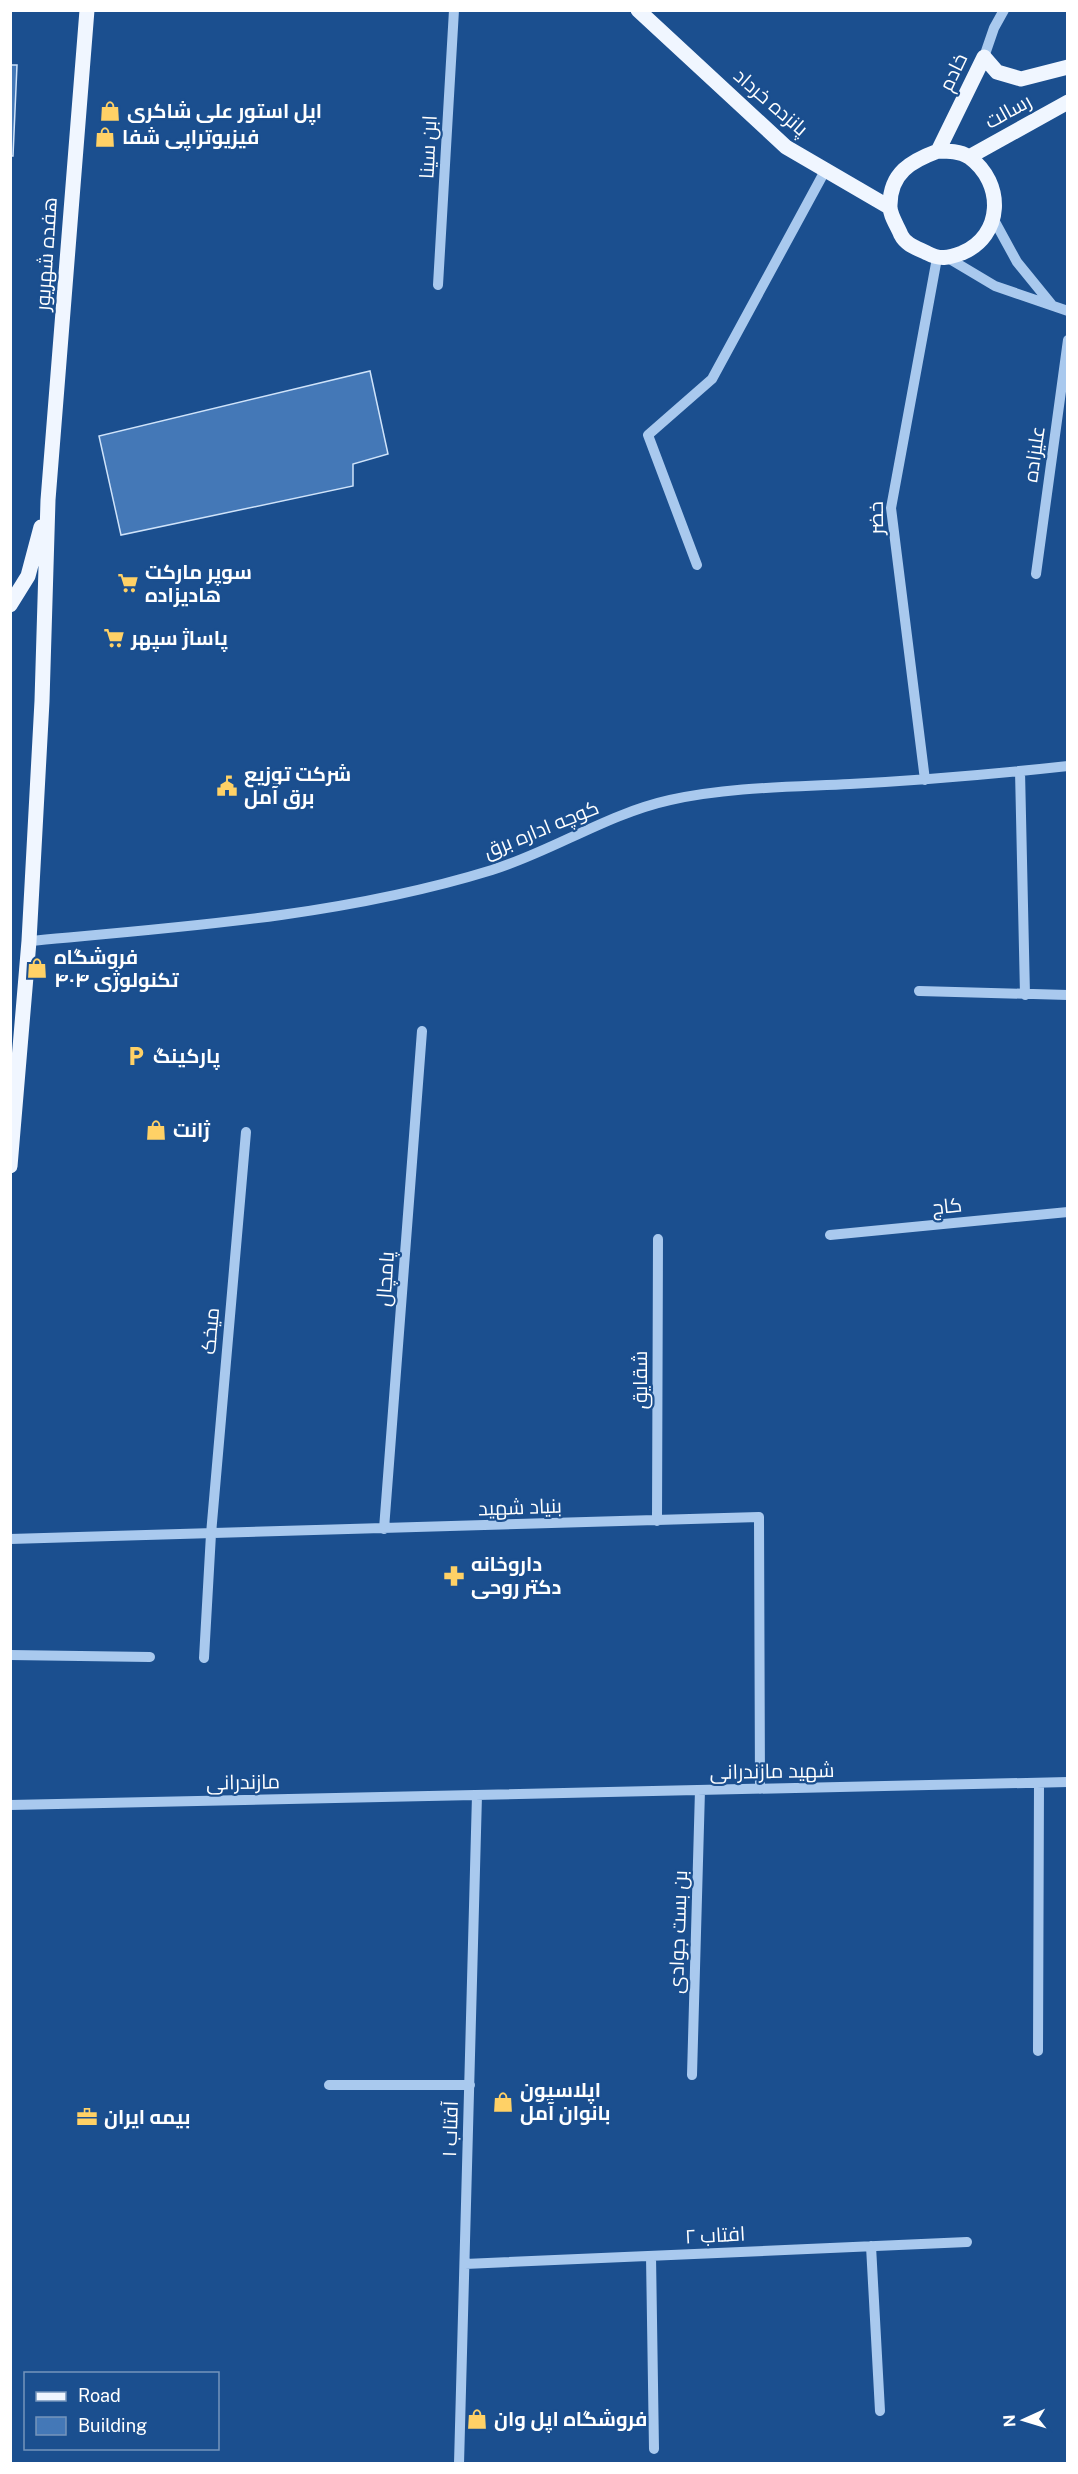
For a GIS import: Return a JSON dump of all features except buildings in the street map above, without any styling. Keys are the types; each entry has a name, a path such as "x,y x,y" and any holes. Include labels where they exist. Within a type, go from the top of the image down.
{"main road":[{"name":"هفده شهریور","path":"10,1166 29,941 42,701 48,500 87,10"},
{"name":"پانزده خرداد","path":"638,10 786,147 889,207"},
{"name":"رسالت","path":"984,57 997,72 1021,79 1068,67"},
{"name":"خادم","path":"938,151 984,57"},
{"name":"رسالت","path":"969,157 1068,102"},
{"path":"938,151 953,152 969,157 993,184 994,220 977,246 942,258 904,241 889,207 895,180 913,160 938,151"},
{"name":"هفده شهریور","path":"10,604 28,576 48,500"}],"street":[{"name":"ابن سینا","path":"438,285 454,10"},
{"name":"خادم","path":"984,57 994,28 1004,10"},
{"path":"697,565 648,435 712,379 826,169"},
{"path":"994,220 1017,262 1052,305"},
{"path":"942,258 995,286 1068,311"},
{"name":"خضر","path":"925,780 891,508 942,258"},
{"name":"علیزاده","path":"1036,574 1068,340"},
{"name":"کوچه اداره برق","path":"29,941 260,916 404,894 495,869 603,823 668,801 733,790 925,780 1068,766"},
{"path":"1020,771 1025,995"},
{"path":"919,991 1025,995 1068,994"},
{"name":"پامچال","path":"384,1529 422,1031"},
{"name":"میخک","path":"204,1658 211,1534 246,1132"},
{"name":"کاج","path":"830,1235 1068,1212"},
{"name":"شقایق","path":"657,1521 658,1239"},
{"name":"بنیاد شهید","path":"10,1539 759,1518 760,1789"},
{"path":"10,1655 150,1657"},
{"name":"شهید مازندرانی","path":"477,1795 1068,1782"},
{"path":"1038,2051 1039,1783"},
{"name":"بن بست جوادی","path":"692,2075 700,1790"},
{"name":"مازندرانی","path":"10,1805 477,1795"},
{"name":"آفتاب ۱","path":"459,2463 477,1795"},
{"path":"329,2085 470,2085"},
{"name":"افتاب ۲","path":"465,2265 967,2242"},
{"path":"871,2246 880,2411"},
{"path":"651,2256 654,2449"}],"place":[{"name":"اپل استور علی شاکری","path":"110,111"},
{"name":"فیزیوتراپی شفا","path":"105,137"},
{"name":"سوپر مارکت هادیزاده","path":"128,583"},
{"name":"پاساژ سپهر","path":"114,638"},
{"name":"شرکت توزیع برق آمل","path":"227,786"},
{"name":"فروشگاه تکنولوژی ۴۰۴","path":"37,968"},
{"name":"پارکینگ","path":"136,1056"},
{"name":"ژانت","path":"156,1130"},
{"name":"داروخانه دکتر روحی","path":"454,1576"},
{"name":"اپلاسیون بانوان آمل","path":"503,2102"},
{"name":"بیمه ایران","path":"87,2117"},
{"name":"فروشگاه اپل وان","path":"477,2419"}]}
